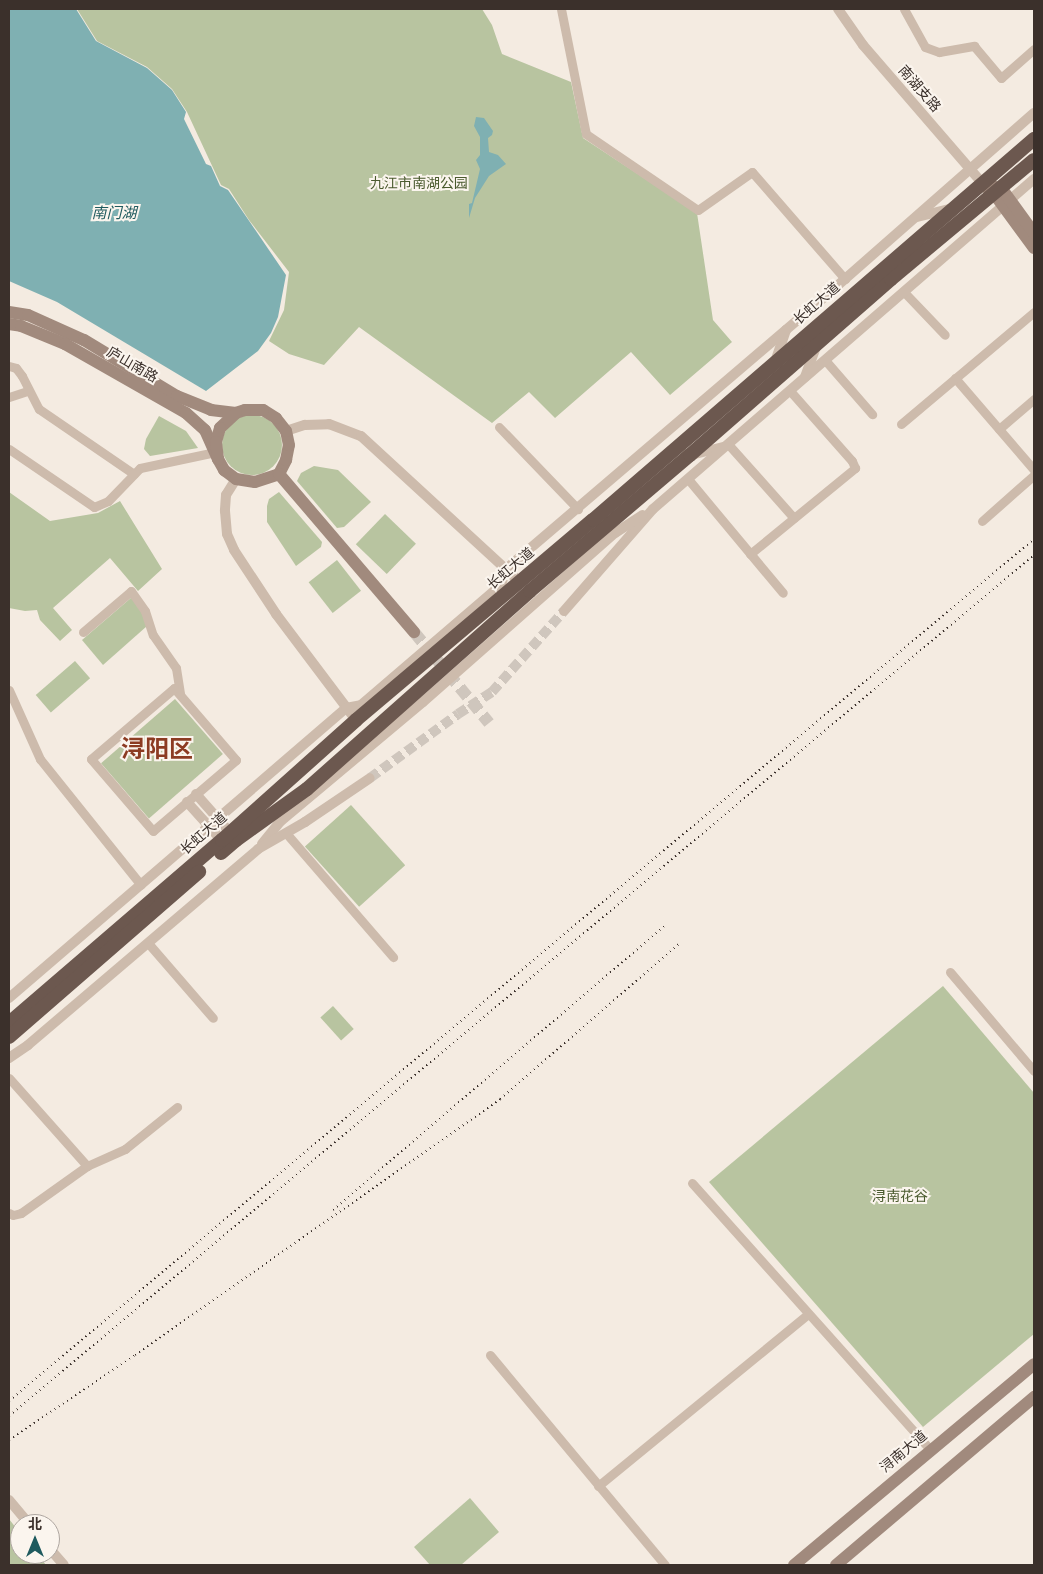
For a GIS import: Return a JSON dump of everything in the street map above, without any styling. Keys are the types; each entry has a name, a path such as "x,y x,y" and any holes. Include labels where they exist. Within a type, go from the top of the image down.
{"highway":[{"name":"长虹大道","path":"9,1037 229,840 356,720 775,364 1034,139"},
{"name":"长虹大道","path":"9,1023 229,840 307,789 522,598 690,455 891,279 1002,197 1034,160"}],"main road":[{"path":"982,184 1002,197 1034,233"},
{"path":"1002,197 1034,248"},
{"name":"庐山南路","path":"9,312 28,315 84,340 177,396 211,410 236,413"},
{"name":"庐山南路","path":"9,324 21,326 66,344 186,413 205,430 216,456"},
{"path":"245,410 262,410 276,418 286,431 289,445 286,460 279,474 255,482 236,479 224,470 216,456 216,442 220,428 236,413 245,410"},
{"path":"279,474 414,632"},
{"name":"浔南大道","path":"794,1565 930,1449 1034,1364"},
{"path":"836,1565 1034,1397"}],"street":[{"path":"561,9 586,134 698,210 752,172 845,279"},
{"name":"南湖支路","path":"838,9 863,46 982,184"},
{"path":"904,9 926,47 939,52 974,46 1001,78 1034,49"},
{"path":"9,998 346,708 361,705 500,585 506,569 786,330 1034,113"},
{"path":"564,611 653,510 904,292 1002,197 1034,179"},
{"path":"914,218 953,208"},
{"path":"904,292 946,335"},
{"path":"901,424 1034,312"},
{"path":"775,364 786,330"},
{"path":"805,378 816,345"},
{"path":"825,360 872,414"},
{"path":"9,366 16,368 39,409 134,474"},
{"path":"956,378 1034,470"},
{"path":"9,397 28,391"},
{"path":"750,554 855,468 852,462 790,391"},
{"path":"999,429 1034,399"},
{"path":"286,431 306,425 329,424 360,436 520,582"},
{"path":"499,427 578,509"},
{"path":"690,455 726,446"},
{"path":"726,446 794,518"},
{"path":"9,449 94,507 108,501 140,468 150,464 216,456"},
{"path":"982,521 1034,475"},
{"path":"236,479 226,494 225,511 227,534 234,550 276,614 356,720"},
{"path":"688,479 783,594"},
{"path":"281,821 423,702 615,533 653,510"},
{"path":"82,632 131,591 145,611 153,635 176,668 180,694"},
{"path":"174,688 236,760 196,794 153,831 91,759 174,688"},
{"path":"9,690 40,760 141,885"},
{"path":"258,849 370,778"},
{"path":"9,1058 28,1045 258,849 307,789"},
{"path":"196,794 218,819 229,840"},
{"path":"187,802 209,826 229,840"},
{"path":"286,833 393,957"},
{"path":"148,943 213,1018"},
{"path":"950,972 1034,1070"},
{"path":"9,1078 87,1166"},
{"path":"9,1213 13,1215 21,1213 87,1166 125,1149 177,1106"},
{"path":"692,1184 930,1449"},
{"path":"598,1486 808,1314"},
{"path":"490,1355 665,1565"},
{"path":"9,1500 21,1514"}],"green space":[{"name":"九江市南湖公园","path":"77,9 482,9 492,25 502,54 571,82 583,138 697,213 713,320 732,342 670,395 631,352 555,418 529,392 492,423 359,327 324,365 289,354 269,341 284,310 289,272 249,220 229,189 221,185 187,112 172,89 147,67 97,41"},
{"path":"252,415 268,420 273,424 277,429 282,445 277,461 273,466 268,470 252,475 236,470 231,466 227,461 222,445 227,429 231,424 236,420"},
{"path":"159,416 186,431 198,448 150,456 144,449 146,439"},
{"path":"314,466 338,470 371,502 344,527 337,528 297,481 301,473"},
{"path":"9,492 50,521 98,513 120,501 162,569 138,591 110,558 53,608 72,630 60,641 40,620 37,610 25,611 9,608"},
{"path":"279,492 322,542 321,547 296,566 267,522 269,499"},
{"path":"385,514 416,544 387,574 356,544"},
{"path":"337,560 361,591 333,613 309,582"},
{"path":"132,597 143,614 147,626 103,665 82,640"},
{"path":"75,661 90,678 51,712 36,695"},
{"path":"175,699 223,754 149,818 101,763"},
{"path":"351,805 405,865 359,907 305,846"},
{"name":"浔南花谷","path":"943,986 1034,1093 1034,1334 923,1427 709,1182"},
{"path":"333,1006 354,1029 341,1040 320,1017"},
{"path":"470,1498 499,1532 461,1565 430,1565 414,1547"},
{"path":"9,1519 10,1564 46,1565 9,1565"}],"water":[{"name":"南门湖","path":"9,9 76,9 96,41 147,68 172,90 186,112 184,119 206,164 211,166 220,186 228,190 286,275 278,317 271,333 258,351 206,391 57,302 9,281"},
{"path":"476,117 484,118 493,131 492,135 488,138 489,152 498,155 506,164 489,176 475,198 469,218 469,204 472,203 480,169 476,160 480,155 480,137 474,126"}],"tunnel":[{"path":"370,778 458,714 492,692 564,611"},
{"path":"414,632 489,723"}],"railway":[{"path":"9,1401 1034,539"},
{"path":"9,1416 1034,555"},
{"path":"333,1210 666,925"},
{"path":"9,1440 135,1355 500,1099 679,944"}],"district":[{"name":"浔阳区","path":"157,750"}]}
